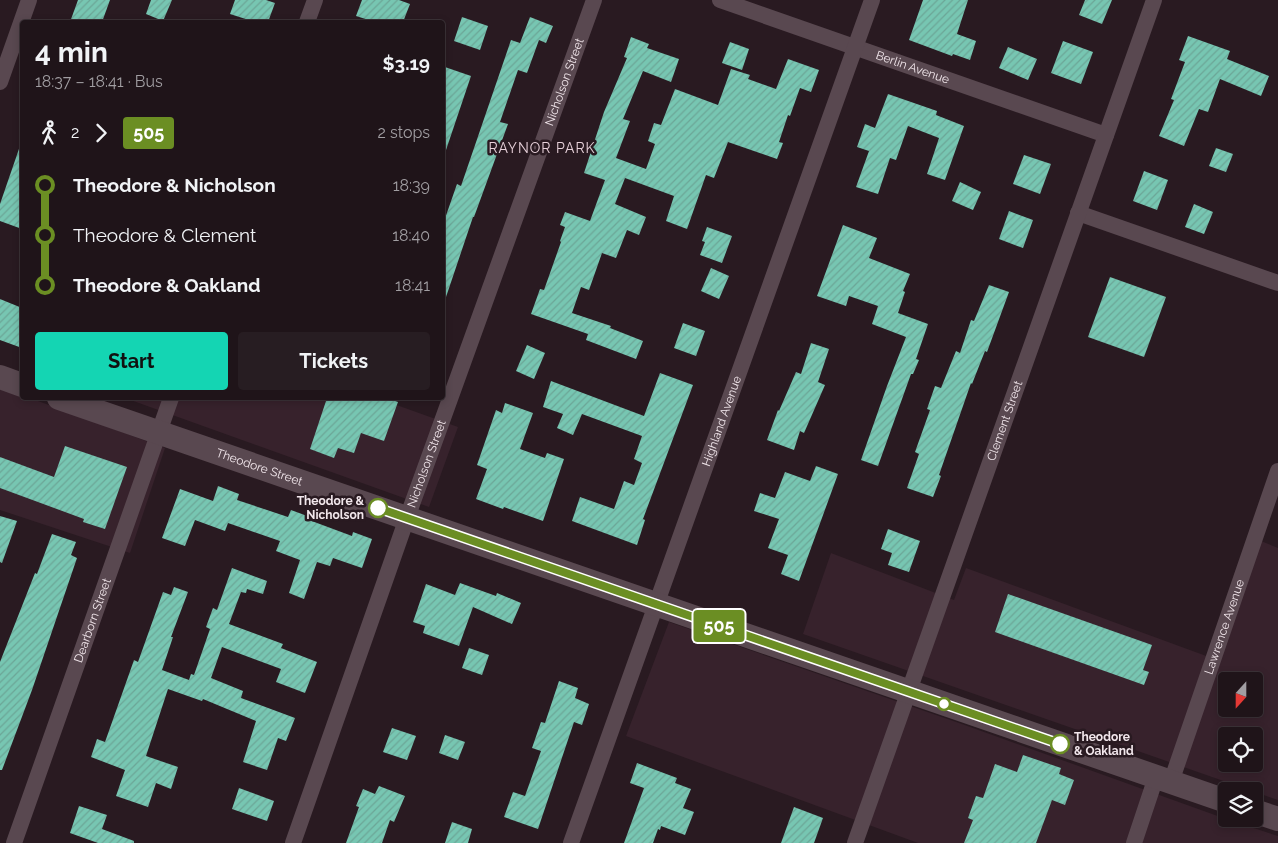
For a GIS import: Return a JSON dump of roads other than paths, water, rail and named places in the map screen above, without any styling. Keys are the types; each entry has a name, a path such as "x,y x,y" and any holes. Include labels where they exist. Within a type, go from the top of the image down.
{"main road":[{"path":"0,377 20,384"},
{"name":"Theodore Street","path":"65,400 1218,798"},
{"path":"1263,814 1278,819"}],"street":[{"path":"22,20 29,0"},
{"path":"308,20 315,0"},
{"name":"Nicholson Street","path":"293,843 407,518 594,0"},
{"name":"Berlin Avenue","path":"720,0 1106,135"},
{"name":"Highland Avenue","path":"571,843 872,0"},
{"name":"Clement Street","path":"855,843 1154,0"},
{"path":"0,82 20,25"},
{"path":"1078,213 1278,283"},
{"name":"Dearborn Street","path":"14,843 170,400"},
{"name":"Lawrence Avenue","path":"1134,843 1163,780 1278,471"}],"place":[{"name":"Theodore & Nicholson","path":"378,508"},
{"name":"Theodore & Oakland","path":"1060,744"}],"district":[{"name":"RAYNOR PARK","path":"542,148"}]}
